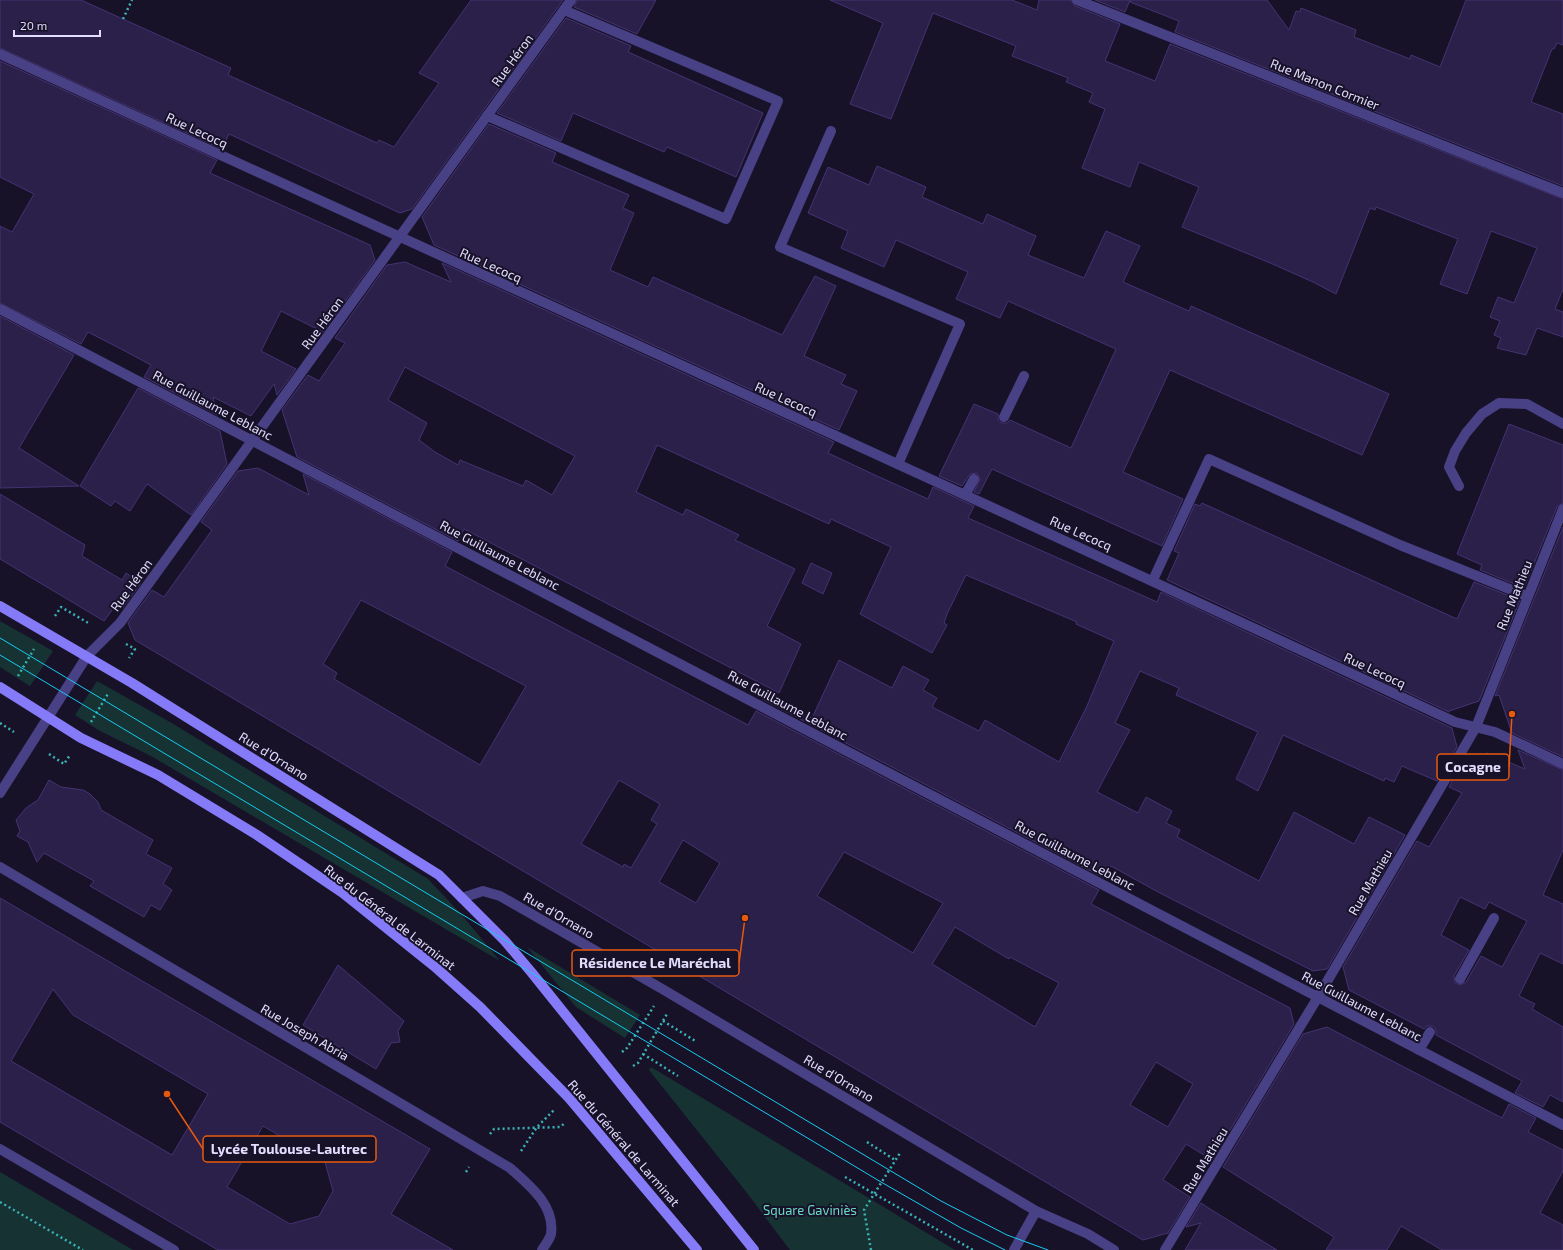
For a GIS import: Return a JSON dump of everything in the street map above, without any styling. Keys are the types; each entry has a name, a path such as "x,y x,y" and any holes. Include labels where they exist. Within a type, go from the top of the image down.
{"main road":[{"name":"Rue d'Ornano","path":"0,606 86,656 439,875 462,898"},
{"name":"Rue du Général de Larminat","path":"0,687 81,738 158,775 257,835 343,893 434,966 480,1007 568,1098 697,1250"},
{"path":"462,898 506,941 754,1250"}],"street":[{"name":"Rue Héron","path":"47,717 86,656 120,623 572,0"},
{"name":"Rue Manon Cormier","path":"1077,0 1563,193"},
{"path":"487,116 726,219 778,101 564,10"},
{"name":"Rue Lecocq","path":"0,54 1154,580 1455,722 1495,732 1563,764"},
{"path":"831,131 780,248 960,324 898,464"},
{"name":"Rue Guillaume Leblanc","path":"0,309 1563,1125"},
{"path":"1004,417 1024,376"},
{"path":"1459,486 1449,467 1455,451 1466,433 1482,414 1499,403 1527,404 1563,424"},
{"path":"1154,580 1209,459 1400,545 1527,596"},
{"path":"965,495 974,479"},
{"name":"Rue Mathieu","path":"1165,1250 1318,997 1476,727 1563,509"},
{"path":"0,793 47,717"},
{"name":"Rue Joseph Abria","path":"0,867 510,1168 532,1188 549,1211 551,1234 542,1250"},
{"name":"Rue d'Ornano","path":"462,898 483,891 500,896 664,990 1036,1211 1088,1234 1114,1250"},
{"path":"1460,979 1494,918"},
{"path":"1419,1050 1430,1032"},
{"path":"0,1149 174,1250"},
{"path":"1014,1250 1036,1211"}],"path":[{"path":"123,19 132,0"},
{"path":"607,1065 628,1048 664,990"},
{"path":"663,1021 697,1042"},
{"path":"643,1054 678,1076"},
{"path":"510,1168 537,1127 568,1098"},
{"path":"871,1250 864,1210 911,1136"},
{"path":"867,1142 895,1160"},
{"path":"845,1177 972,1250"},
{"path":"0,1202 83,1250"}],"green space":[{"path":"0,621 53,651 30,686 0,667"},
{"path":"97,681 170,722 428,879 461,914 500,961 151,756 100,731 75,715"},
{"path":"527,947 640,1015 625,1038 576,1007"},
{"name":"Square Gaviniès","path":"651,1067 955,1250 790,1250 747,1193 649,1070"},
{"path":"0,1172 133,1250 0,1250"}],"building":[{"path":"0,0 81,0 231,68 228,75 377,143 379,140 394,147 439,83 419,73 471,0 563,0 412,209 400,213 229,134 222,149 0,48"},
{"path":"577,0 656,0 637,34 574,7"},
{"path":"830,0 1012,0 1037,10 1039,0 1071,0 1075,6 1120,24 1105,61 1155,81 1170,44 1563,199 1563,289 1555,309 1563,312 1563,337 1537,328 1526,355 1497,348 1501,338 1494,335 1500,321 1490,317 1498,297 1514,303 1537,248 1491,231 1467,294 1440,284 1458,239 1376,207 1375,210 1370,208 1336,294 1268,262 1182,227 1199,187 1139,162 1130,187 1082,168 1105,109 1089,102 1093,93 1066,82 1068,78 1012,56 1016,46 933,13 891,119 850,104 883,23"},
{"path":"1095,0 1130,0 1125,12"},
{"path":"1130,0 1267,0 1289,30 1296,11 1300,12 1301,8 1356,30 1354,37 1410,59 1411,55 1440,67 1466,0 1563,0 1563,45 1557,43 1554,49 1552,49 1531,102 1563,114 1563,186 1175,32 1179,21 1130,2"},
{"path":"566,18 631,46 628,52 763,113 736,177 667,147 664,152 573,113 561,141 497,113"},
{"path":"0,61 217,160 210,173 370,245 375,260 323,332 281,311 261,351 296,369 277,395 274,384 251,416 213,397 217,415 144,377 151,365 123,350 88,332 81,344 0,303 0,226 12,232 34,194 0,177"},
{"path":"489,124 556,153 552,162 629,195 623,208 634,213 610,270 648,287 653,277 782,335 815,276 836,286 804,356 846,375 841,384 857,391 839,430 434,245 422,217"},
{"path":"877,166 926,187 922,197 983,224 987,214 1036,236 1028,255 1084,278 1106,231 1140,246 1123,282 1189,311 1191,306 1389,394 1362,455 1170,370 1123,472 1183,499 1162,546 992,469 979,494 974,492 980,479 977,473 970,474 962,486 939,476 974,404 998,414 998,420 1002,423 1007,423 1010,420 1071,448 1116,349 1008,301 1000,318 956,299 968,272 896,240 884,267 841,248 848,231 808,213 828,167 869,185"},
{"path":"405,262 451,282 442,263 834,442 828,453 877,476 928,499 933,487 974,506 968,518 1157,602 1161,592 1452,728 1457,747 1437,781 1402,766 1394,782 1385,778 1384,781 1283,735 1258,791 1236,779 1258,732 1176,695 1179,688 1140,671 1115,723 1130,730 1097,792 1138,813 1146,797 1172,811 1166,823 1180,830 1177,837 1259,881 1294,812 1354,844 1369,817 1405,835 1327,969 1313,971 1158,892 1111,866 1104,878 762,699 763,696 812,718 839,660 892,688 903,666 929,680 923,690 937,698 932,707 979,731 985,720 1059,762 1087,706 1114,641 1076,624 1077,622 966,575 947,614 944,623 947,625 932,653 860,614 891,547 831,519 829,524 657,445 636,492 683,515 686,509 739,535 735,540 795,569 767,626 801,644 779,693 464,529 458,541 297,457 282,410 308,375 319,381 345,343 335,338 387,265","holes":["405,367 575,456 552,495 526,480 523,486 460,460 458,465 435,452 419,440 427,423 388,400"]},
{"path":"0,316 74,355 19,448 79,486 0,488"},
{"path":"138,388 220,431 227,464 191,515 147,484 130,511 115,501 111,506 80,486"},
{"path":"1509,424 1563,445 1563,503 1557,507 1524,588 1480,570 1482,565 1457,554"},
{"path":"258,468 309,495 303,474 452,552 445,566 748,725 756,711 1099,890 1091,904 1290,1008 1294,1024 1212,1160 1186,1144 1163,1180 1190,1197 1168,1233 1143,1240 135,640 128,623 152,590 164,597 212,530 201,522 238,471","holes":["361,600 526,686 480,765 334,679 337,673 323,664","619,780 660,804 651,820 657,824 631,868 624,864 623,867 581,844","683,840 720,863 696,903 659,882","844,852 943,903 913,953 817,896","955,927 1009,959 1010,957 1059,983 1035,1027 932,964","1156,1062 1193,1084 1168,1127 1130,1105"]},
{"path":"0,494 85,545 82,556 122,580 126,573 141,583 122,609 118,602 104,621 0,559"},
{"path":"1202,503 1457,619 1474,582 1520,600 1479,701 1449,712 1167,580 1179,553 1174,551 1195,504 1200,506"},
{"path":"1563,527 1563,757 1512,733 1499,695 1495,696"},
{"path":"811,563 832,573 823,594 802,583"},
{"path":"1518,750 1563,770 1563,850 1543,895 1563,904 1563,964 1540,953 1519,996 1535,1004 1532,1009 1563,1027 1563,1102 1550,1095 1543,1107 1515,1093 1522,1081 1436,1035 1436,1029 1433,1026 1427,1026 1424,1029 1349,990 1343,967 1417,841 1429,847 1462,793 1449,787 1460,766 1462,772 1487,753 1525,769","holes":["1460,897 1485,909 1489,902 1527,921 1502,967 1481,956 1466,982 1460,985 1455,983 1454,976 1469,950 1441,935"]},
{"path":"49,780 61,787 83,790 90,794 98,802 101,810 153,840 146,854 172,868 163,884 172,890 160,910 151,905 144,917 90,886 94,881 44,853 37,862 28,842 17,836 20,831 16,820 26,808 38,800"},
{"path":"0,898 430,1149 391,1214 453,1250 218,1250 0,1122","holes":["53,989 73,1015 208,1094 172,1155 11,1061","263,1126 325,1162 333,1191 319,1216 290,1224 227,1187"]},
{"path":"338,965 404,1021 398,1031 400,1042 391,1043 376,1069 303,1025"},
{"path":"1327,1027 1502,1118 1509,1104 1536,1118 1528,1132 1563,1150 1563,1171 1540,1213 1563,1225 1563,1250 1442,1250 1401,1226 1387,1250 1326,1250 1334,1237 1223,1167 1303,1034"},
{"path":"1201,1203 1277,1250 1185,1250 1201,1223 1186,1227"}],"tram line":[{"path":"0,638 941,1201 1007,1235 1048,1250"},
{"path":"0,655 881,1182 961,1228 1005,1250"}],"place":[{"name":"Cocagne","path":"1512,714"},
{"name":"Résidence Le Maréchal","path":"745,918"},
{"name":"Lycée Toulouse-Lautrec","path":"167,1094"}]}
